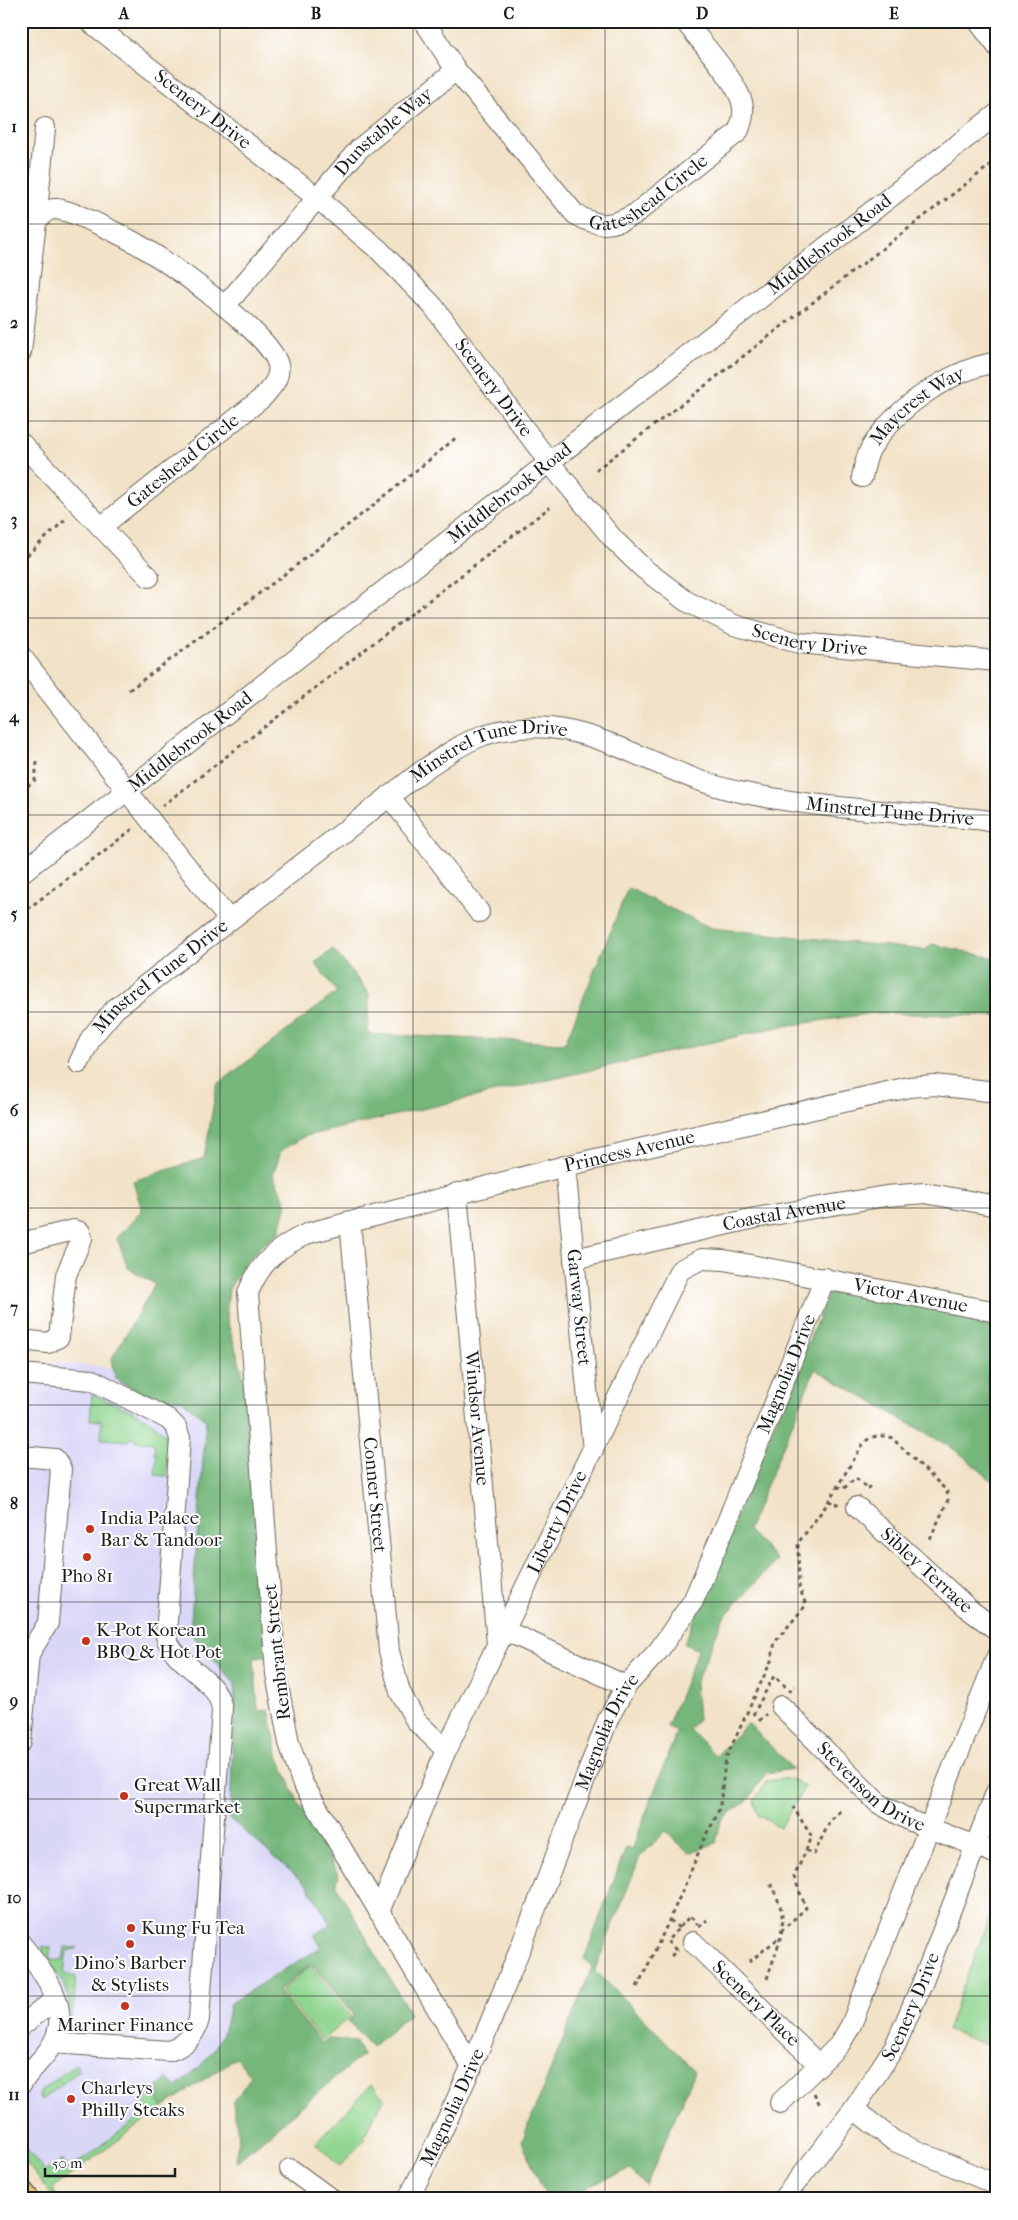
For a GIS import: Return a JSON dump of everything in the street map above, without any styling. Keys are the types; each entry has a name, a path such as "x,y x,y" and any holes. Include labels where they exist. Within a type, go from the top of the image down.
{"main road":[{"path":"21,2193 26,2199"}],"street":[{"name":"Scenery Drive","path":"89,21 316,197 379,250 433,306 549,462 614,540 644,569 686,601 734,625 799,643 997,662"},
{"name":"Gateshead Circle","path":"424,21 456,70 574,214 590,223 618,223 635,214 738,132 743,118 742,101 732,83 685,21"},
{"path":"978,21 997,46"},
{"name":"Dunstable Way","path":"316,197 359,149 456,70"},
{"name":"Middlebrook Road","path":"21,873 128,792 997,114"},
{"path":"21,352 36,222 44,128"},
{"path":"225,306 316,197"},
{"name":"Gateshead Circle","path":"36,222 43,212 56,209 101,225 144,248 225,306 272,351 278,366 275,383 262,398 101,527"},
{"name":"Maycrest Way","path":"862,477 870,449 895,418 938,384 975,366 997,362"},
{"path":"21,442 149,577"},
{"path":"21,656 229,920"},
{"name":"Minstrel Tune Drive","path":"79,1063 91,1038 115,1009 389,796 452,751 483,736 536,726 568,729 595,736 679,773 738,792 792,802 984,820 997,823"},
{"path":"389,796 479,912"},
{"name":"Princess Avenue","path":"271,1257 289,1242 309,1233 350,1221 565,1166 909,1087 934,1085 997,1092"},
{"name":"Garway Street","path":"565,1166 593,1450"},
{"name":"Coastal Avenue","path":"574,1259 755,1218 886,1196 925,1193 997,1206"},
{"name":"Windsor Avenue","path":"457,1194 500,1637"},
{"name":"Conner Street","path":"350,1221 389,1651 400,1692 416,1721 446,1750"},
{"path":"21,1243 74,1230 80,1232 82,1236 66,1275 61,1332 57,1340 48,1343 21,1340"},
{"name":"Rembrant Street","path":"271,1257 255,1275 248,1293 276,1674 289,1743 302,1782 472,2067"},
{"name":"Liberty Drive","path":"379,1912 446,1750 593,1450 675,1277 686,1265 702,1260 724,1260 825,1278"},
{"name":"Victor Avenue","path":"825,1278 997,1312"},
{"name":"Magnolia Drive","path":"408,2199 435,2148 472,2067 609,1717 626,1686 659,1650 693,1601 727,1522 825,1278"},
{"path":"21,1374 95,1382 168,1420 179,1432 166,1636 173,1649 216,1694 222,1710 199,2019 195,2031 183,2045 169,2051 53,2043"},
{"path":"21,1456 55,1459 61,1469 48,1623 29,1654 21,1742"},
{"name":"Sibley Terrace","path":"857,1507 971,1612 997,1630"},
{"path":"500,1637 626,1686"},
{"path":"780,2103 840,2044 851,2025 997,1656"},
{"name":"Stevenson Drive","path":"781,1706 869,1796 896,1814 997,1854"},
{"name":"Scenery Drive","path":"783,2199 854,2109 895,2046 922,1984 997,1790"},
{"name":"Scenery Place","path":"686,1935 820,2065"},
{"path":"21,1944 47,1978 56,1999 58,2023 53,2043 42,2059 24,2075"},
{"path":"21,2026 56,1999"},
{"path":"854,2109 894,2141 997,2185"},
{"path":"290,2169 331,2199"}],"path":[{"path":"596,470 997,160"},
{"path":"129,690 288,573 390,493 458,436"},
{"path":"21,561 80,505"},
{"path":"160,808 550,507"},
{"path":"21,790 35,780 37,762"},
{"path":"21,914 138,825"},
{"path":"637,1987 670,1920 703,1841 719,1810 723,1770 727,1756 771,1662 775,1642 806,1605 799,1586 798,1543 825,1507 866,1440 876,1436 892,1438 945,1487 949,1495 930,1539"},
{"path":"837,1486 843,1489 856,1478 868,1488"},
{"path":"760,1687 765,1692"},
{"path":"781,1931 806,1908 794,1877 811,1834 793,1807"},
{"path":"806,1850 814,1854 830,1821 843,1808"},
{"path":"767,1979 780,1937 784,1913 781,1902 769,1882"},
{"path":"670,1920 686,1935"},
{"path":"749,1962 780,1937"}],"shaded area":[{"path":"21,1360 228,1377 251,1785 346,1932 237,1999 238,2040 53,2185 21,2144"}],"green space":[{"path":"628,888 711,928 925,950 932,944 997,959 997,1016 874,1013 778,1027 305,1136 281,1151 273,1175 287,1204 279,1233 262,1245 244,1264 229,1289 226,1317 242,1371 250,1441 266,1657 254,1658 258,1711 269,1710 278,1756 300,1806 339,1876 336,1885 410,2014 372,2047 348,2021 354,2015 311,1964 278,1991 322,2043 328,2039 356,2041 362,2055 236,2162 238,2133 233,2103 251,2076 236,2058 163,2107 151,2091 168,2078 177,2087 198,2069 219,2041 224,2030 230,2003 321,1947 314,1935 331,1924 307,1885 230,1819 235,1684 190,1633 206,1420 182,1400 147,1397 116,1379 111,1360 155,1284 128,1268 117,1238 142,1210 133,1181 204,1158 217,1085 337,992 315,963 333,949 369,993 368,1034 565,1043"},
{"path":"831,1287 997,1322 997,1485 957,1451 815,1369 748,1530 777,1560 723,1618 695,1684 698,1719 689,1729 716,1756 748,1723 793,1769 766,1773 749,1799 721,1820 716,1843 689,1853 666,1831 640,1857 595,1970 695,2071 646,2186 630,2170 589,2185 583,2199 547,2199 522,2141 592,1967 584,1959 626,1848 632,1850 677,1731 667,1727 698,1650 684,1644"},
{"path":"92,1394 135,1413 164,1433 169,1449 166,1476 155,1475 157,1454 155,1454 154,1443 135,1441 135,1438 130,1438 129,1441 101,1439 102,1421 90,1420"},
{"path":"790,1778 805,1787 780,1828 758,1815 754,1801 767,1781"},
{"path":"997,1897 997,2049 947,2030"},
{"path":"43,1946 50,1948 50,1959 63,1960 65,1947 78,1948 67,1951 64,1974 76,1977 72,2019 70,2018 65,1985 42,1953"},
{"path":"310,1966 351,2016 322,2040 281,1991"},
{"path":"76,2064 80,2070 41,2100 39,2096 41,2091"},
{"path":"371,2085 385,2099 363,2136 365,2139 340,2166 316,2143"},
{"path":"151,2091 163,2107 53,2188 56,2196 50,2193 21,2156 21,2142 45,2172 61,2160 69,2170 149,2110 141,2099"}],"place":[{"name":"India Palace Bar & Tandoor","path":"90,1529"},
{"name":"Pho 81","path":"87,1557"},
{"name":"K-Pot Korean BBQ & Hot Pot","path":"86,1641"},
{"name":"Great Wall Supermarket","path":"124,1796"},
{"name":"Kung Fu Tea","path":"131,1928"},
{"name":"Dino's Barber & Stylists","path":"130,1944"},
{"name":"Mariner Finance","path":"125,2006"},
{"name":"Charleys Philly Steaks","path":"71,2099"}]}
